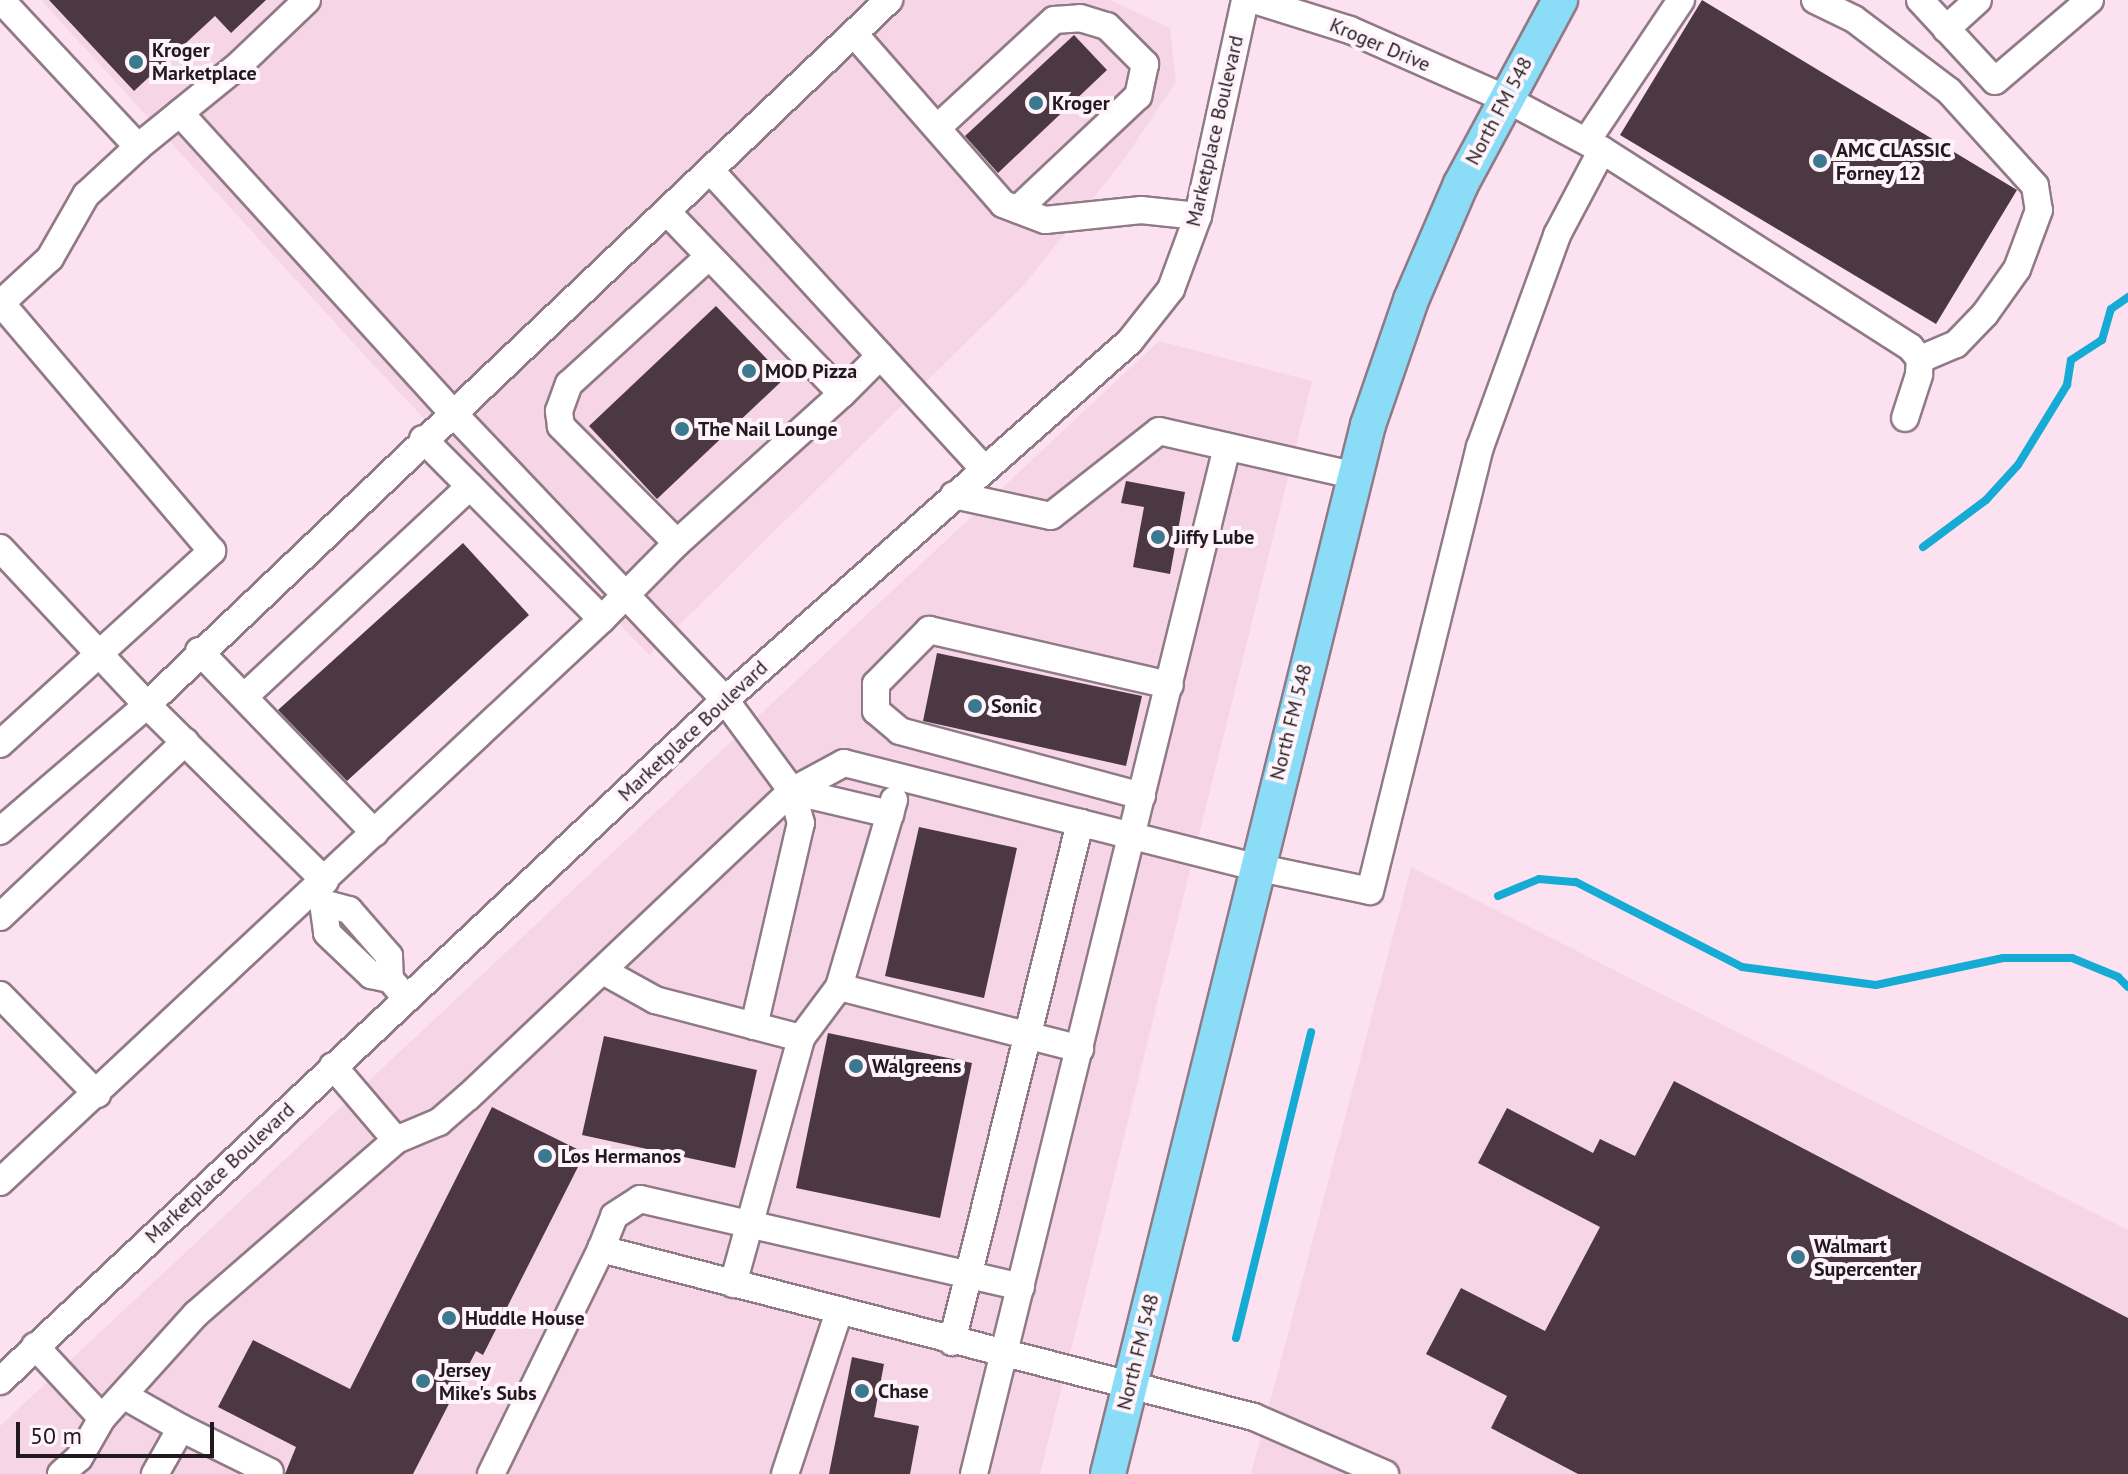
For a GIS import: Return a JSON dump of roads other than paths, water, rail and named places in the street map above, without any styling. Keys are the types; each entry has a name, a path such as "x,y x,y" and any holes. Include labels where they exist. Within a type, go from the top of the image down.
{"main road":[{"name":"North FM 548","path":"1108,1474 1353,475 1411,300 1504,98 1560,0"}],"street":[{"path":"1,0 138,147"},
{"path":"0,744 212,551 0,304 50,258 86,195 307,0"},
{"path":"0,831 147,705 199,651 423,439 856,36 889,0"},
{"name":"Marketplace Boulevard","path":"0,1381 333,1066 399,989 982,467 1130,341 1171,289 1198,216 1245,0"},
{"name":"Kroger Drive","path":"1254,0 1350,30 1504,98 1595,144 1920,359"},
{"path":"61,1474 79,1458 102,1418 196,1314 396,1140 439,1122 792,791 844,763 1255,867 1370,891 1480,447 1557,235 1595,144 1681,0"},
{"path":"1815,0 1854,19 1949,91 2035,186 2039,210 2017,269 1985,314 1956,344 1920,359 1905,418"},
{"path":"1920,0 1995,81 2090,0"},
{"path":"1946,29 1978,0"},
{"path":"937,128 1054,20 1080,18 1107,26 1117,35 1145,64 1138,96 1018,209"},
{"path":"856,36 1003,204 1045,220 1141,210 1198,216"},
{"path":"180,113 452,412 725,700 792,791 801,823 754,1026"},
{"path":"711,171 982,467"},
{"path":"667,212 842,394"},
{"path":"677,543 561,426 559,411 569,384 708,257"},
{"path":"0,1182 321,892 375,833 627,596 677,543 880,356"},
{"path":"954,495 1051,516 1159,431 1353,475"},
{"path":"423,439 602,619"},
{"path":"974,1474 1227,447"},
{"path":"244,697 470,486"},
{"path":"0,548 185,742 321,892 349,910 389,956 399,989"},
{"path":"1142,796 900,731 876,711 876,684 929,630 1170,685"},
{"path":"199,651 375,833"},
{"path":"733,1284 801,1038 839,987 890,814 932,739"},
{"path":"0,917 185,742"},
{"path":"792,791 890,814"},
{"path":"952,1342 1080,823"},
{"path":"603,971 655,1000 801,1038"},
{"path":"839,987 1080,1049"},
{"path":"0,995 97,1094"},
{"path":"333,1066 396,1140"},
{"path":"491,1474 601,1249 614,1216 640,1199 750,1221 1021,1287"},
{"path":"601,1249 1130,1389 1284,1426 1385,1474"},
{"path":"785,1474 839,1312"},
{"path":"35,1346 102,1418"},
{"path":"123,1395 270,1472"},
{"path":"155,1474 181,1428"}],"waterway":[{"path":"1923,547 1986,500 2018,465 2067,385 2071,360 2102,340 2111,309 2128,297"},
{"path":"1498,896 1539,879 1576,882 1742,967 1876,985 2003,958 2072,958 2118,977 2128,987"},
{"path":"1236,1338 1311,1032"}],"place":[{"name":"Kroger Marketplace","path":"136,62"},
{"name":"Kroger","path":"1036,103"},
{"name":"AMC CLASSIC Forney 12","path":"1820,161"},
{"name":"MOD Pizza","path":"749,371"},
{"name":"The Nail Lounge","path":"682,429"},
{"name":"Jiffy Lube","path":"1158,537"},
{"name":"Sonic","path":"975,706"},
{"name":"Walgreens","path":"856,1066"},
{"name":"Los Hermanos","path":"545,1156"},
{"name":"Walmart Supercenter","path":"1798,1257"},
{"name":"Huddle House","path":"449,1318"},
{"name":"Jersey Mike's Subs","path":"423,1381"},
{"name":"Chase","path":"862,1391"}]}
